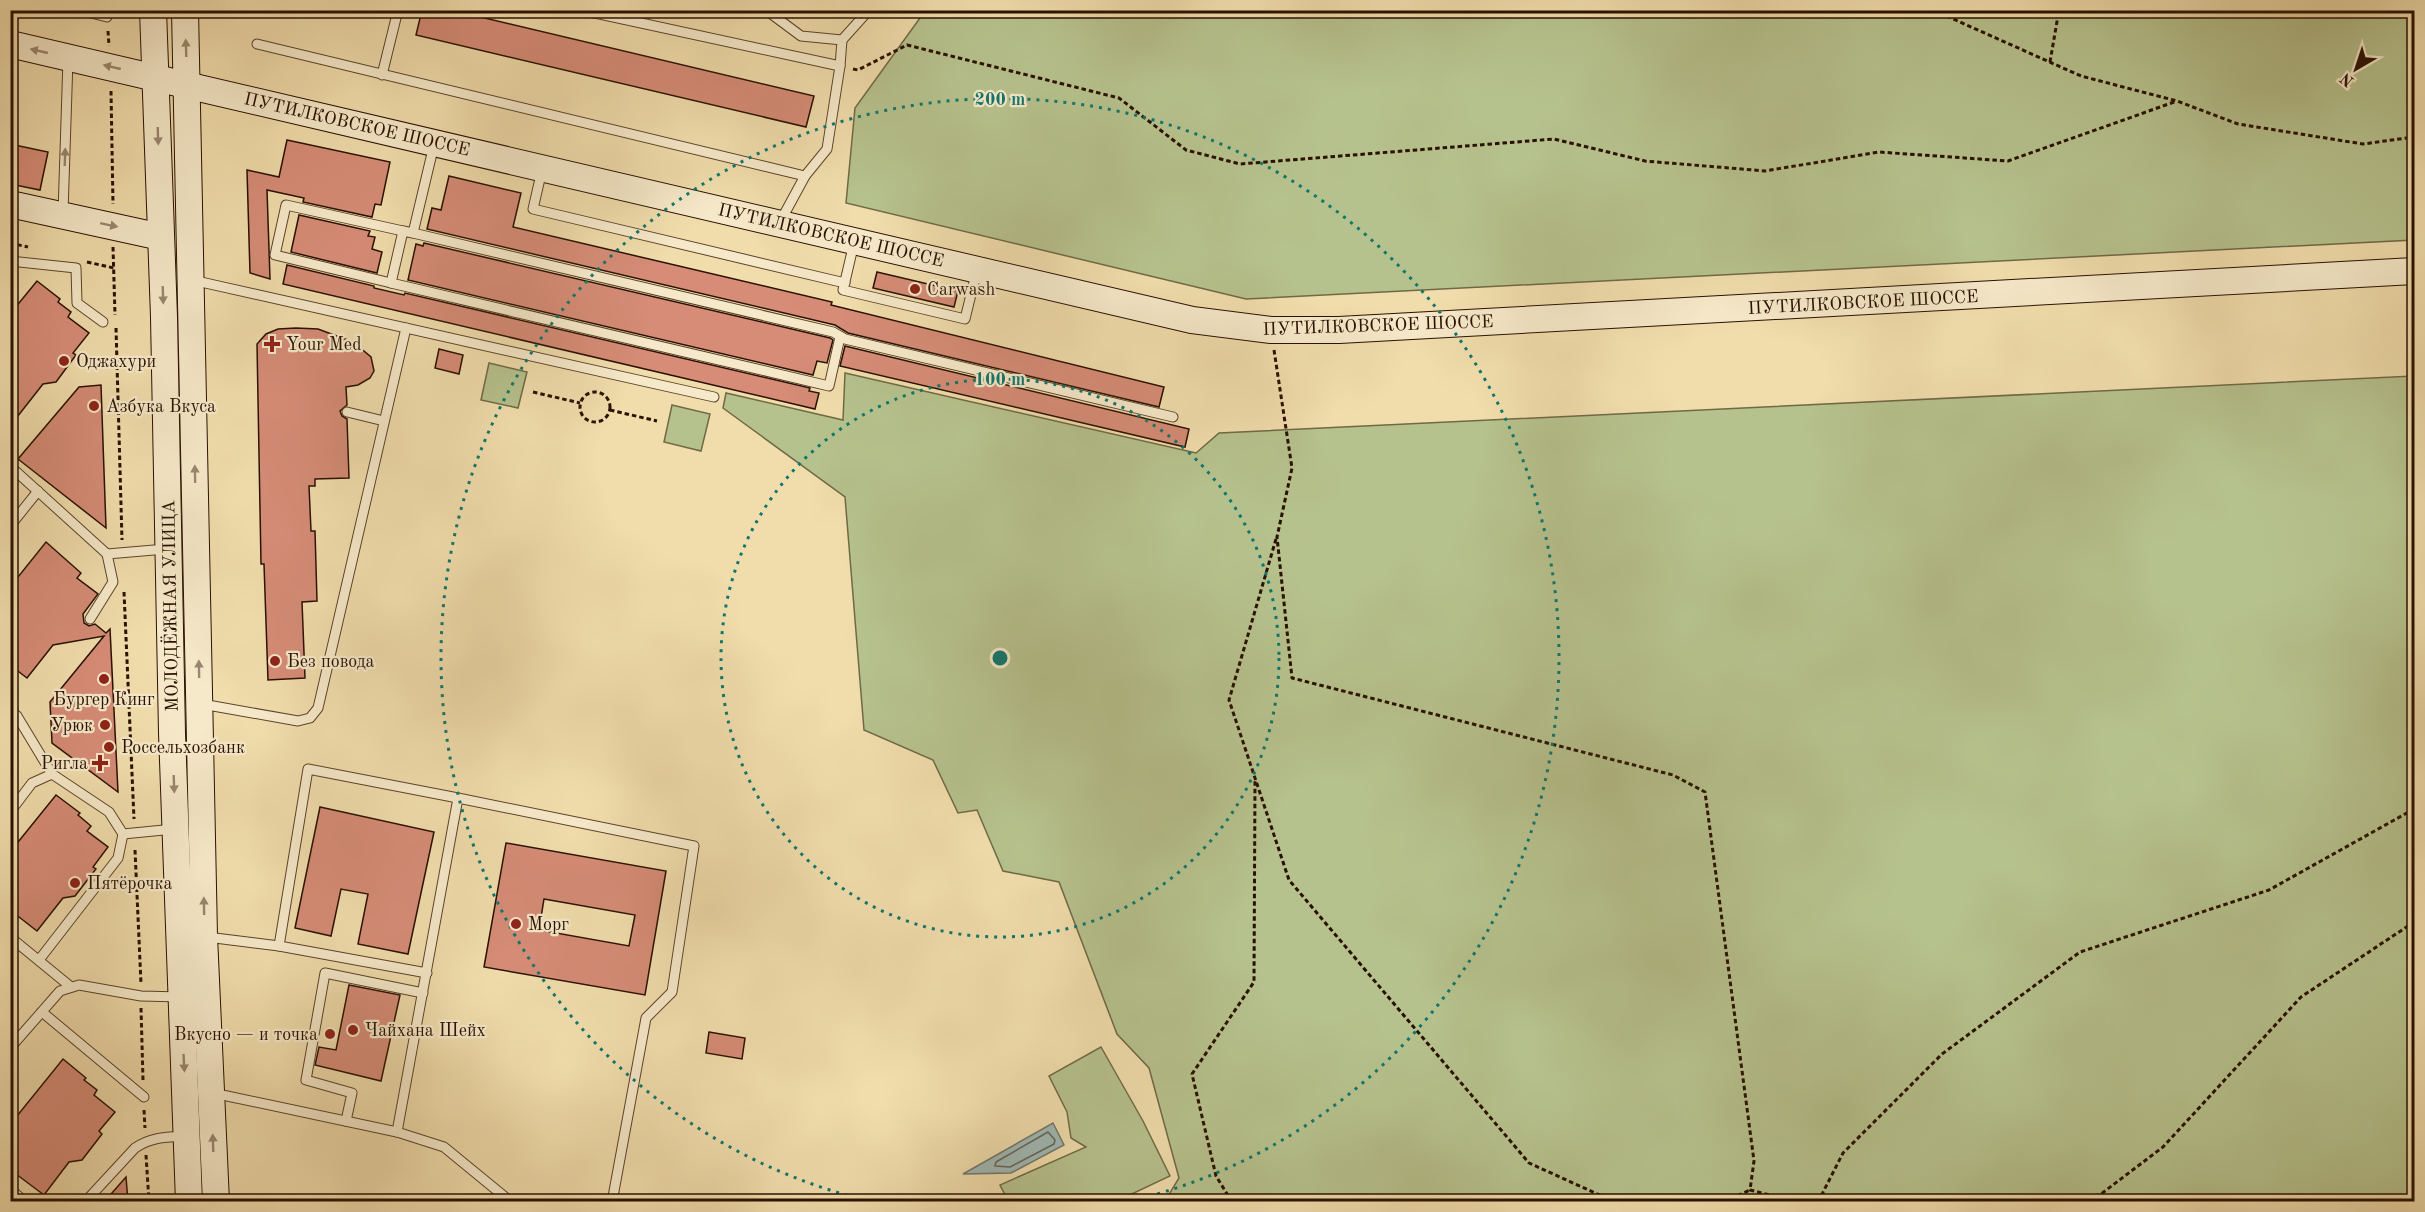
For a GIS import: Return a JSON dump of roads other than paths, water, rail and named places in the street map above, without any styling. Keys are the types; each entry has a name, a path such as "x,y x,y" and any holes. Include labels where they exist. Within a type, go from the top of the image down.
{"main road":[{"name":"МОЛОДЁЖНАЯ УЛИЦА","path":"153,10 161,237 175,829 189,1202"},
{"name":"МОЛОДЁЖНАЯ УЛИЦА","path":"185,10 204,936 216,1202"},
{"name":"ПУТИЛКОВСКОЕ ШОССЕ","path":"10,44 1192,320 1271,330 1339,330 2415,271"},
{"path":"10,204 161,237"}],"lane":[{"path":"79,10 107,14"},
{"path":"382,75 398,10"},
{"path":"581,10 840,66"},
{"path":"766,10 801,36 842,40"},
{"path":"779,223 805,176 827,149 842,40 869,10"},
{"path":"257,44 805,176"},
{"path":"63,215 68,57"},
{"path":"391,283 434,142"},
{"path":"542,168 533,208 845,282"},
{"path":"840,337 829,386 275,255 286,205 822,330 840,337 1173,417"},
{"path":"855,241 843,290 965,319 977,270"},
{"path":"10,261 76,268 77,303 103,322"},
{"path":"192,279 714,397"},
{"path":"200,704 298,721 310,718 318,708 406,328"},
{"path":"347,412 384,421"},
{"path":"10,466 107,554 113,582 90,620"},
{"path":"10,526 38,491"},
{"path":"107,554 168,549"},
{"path":"10,710 17,716 51,774 109,812 123,834 118,858 39,960"},
{"path":"279,946 309,769 694,846 672,993 646,1018 612,1202"},
{"path":"10,812 32,783 51,774"},
{"path":"397,1132 458,798"},
{"path":"123,834 175,829"},
{"path":"204,936 279,946 427,973"},
{"path":"10,937 71,987"},
{"path":"346,1121 352,1093 306,1080 325,973 423,993"},
{"path":"10,1048 60,991 71,987 79,985 141,996 181,997"},
{"path":"42,1012 144,1097"},
{"path":"211,1092 397,1132 444,1148 511,1202"},
{"path":"85,1202 135,1148 145,1141 159,1137 187,1136"},
{"path":"10,1189 26,1202"}],"water":[{"path":"1053,1123 1064,1145 1011,1173 963,1174"}],"place":[{"name":"Carwash","path":"915,289"},
{"name":"Your Med","path":"272,344"},
{"name":"Оджахури","path":"64,361"},
{"name":"Азбука Вкуса","path":"94,406"},
{"name":"Без повода","path":"275,661"},
{"name":"Бургер Кинг","path":"104,679"},
{"name":"Урюк","path":"105,725"},
{"name":"Россельхозбанк","path":"109,747"},
{"name":"Ригла","path":"100,763"},
{"name":"Пятёрочка","path":"75,883"},
{"name":"Морг","path":"516,924"},
{"name":"Чайхана Шейх","path":"353,1030"},
{"name":"Вкусно — и точка","path":"330,1034"}]}
